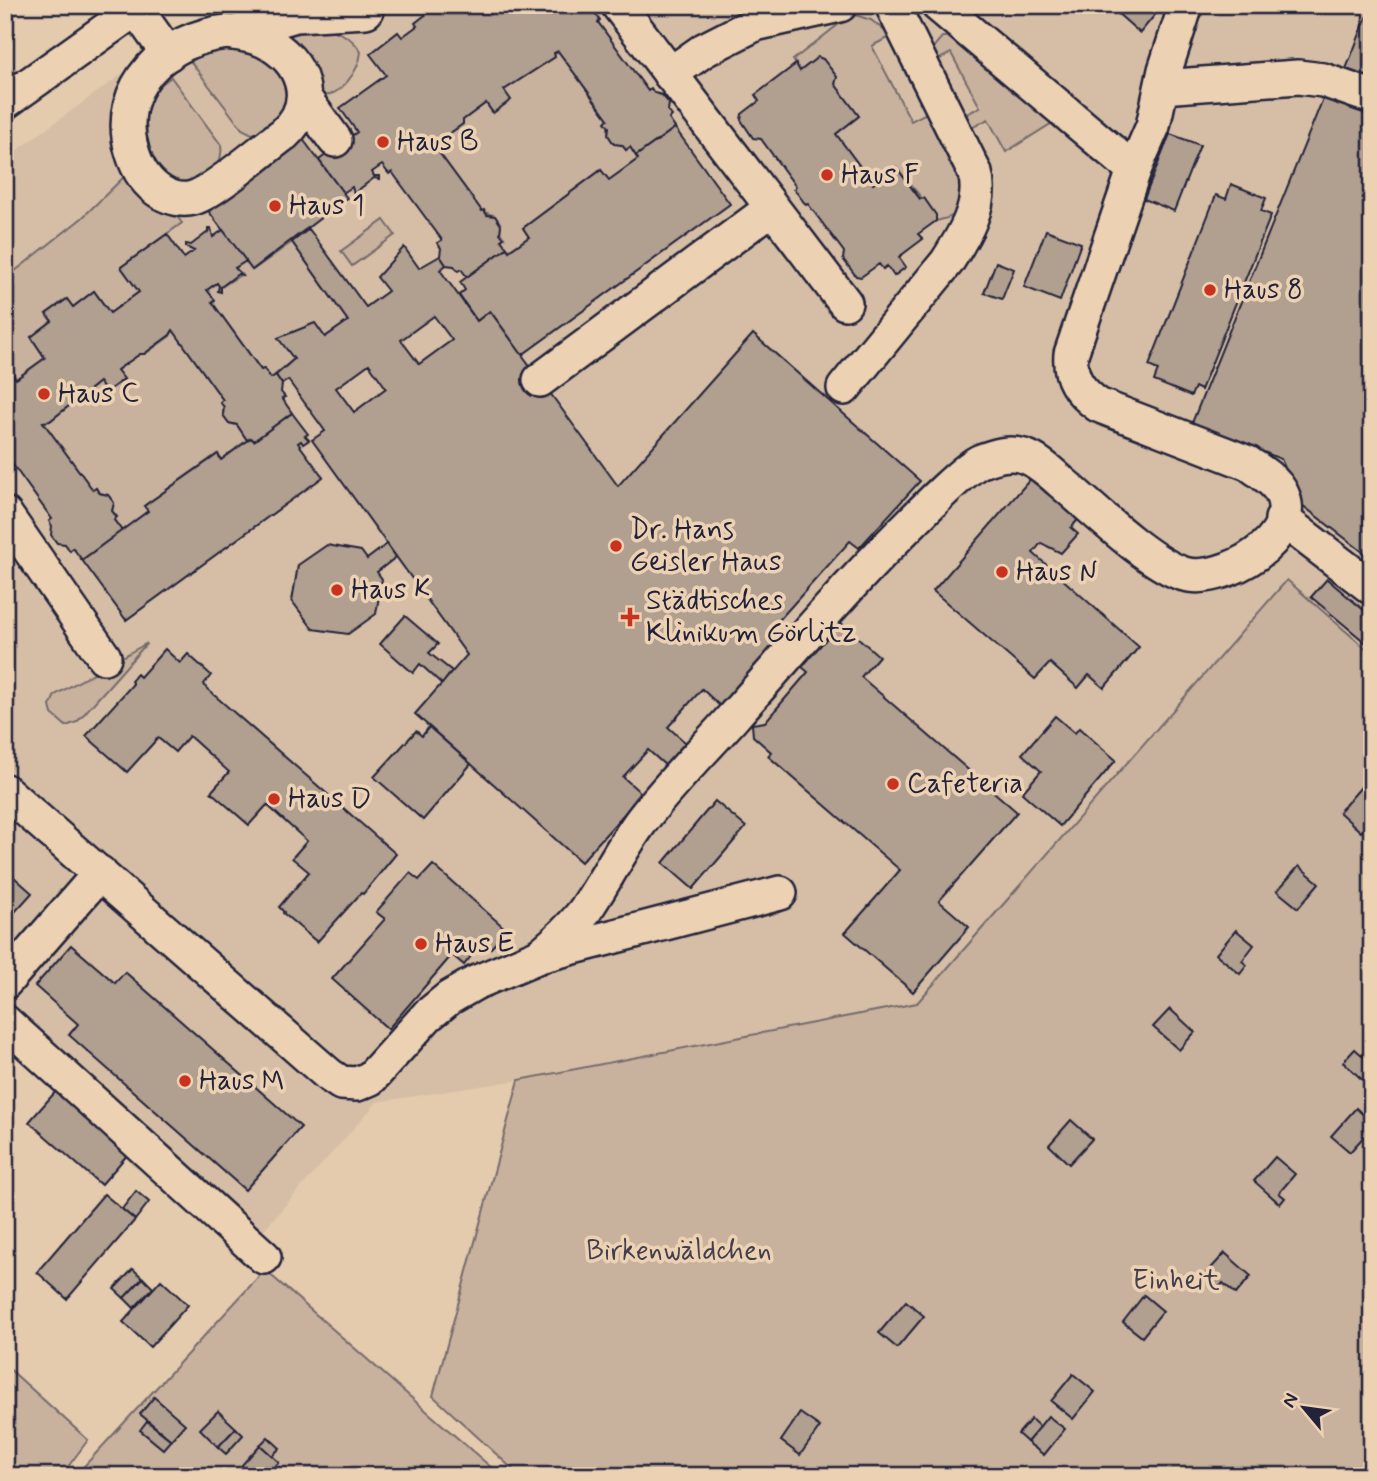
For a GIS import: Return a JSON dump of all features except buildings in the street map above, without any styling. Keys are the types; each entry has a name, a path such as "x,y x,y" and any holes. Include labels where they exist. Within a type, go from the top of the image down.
{"street":[{"path":"618,5 845,303"},
{"path":"670,74 704,50 755,24 840,5"},
{"path":"844,388 947,261 960,240 977,196 976,177 972,167 892,5"},
{"path":"939,5 1135,170"},
{"path":"539,956 566,932 585,910 642,820 844,591 918,515 976,463 1003,454 1024,456 1046,469 1152,557 1167,567 1197,577 1222,571 1250,559 1268,545 1277,533 1284,500 1280,489 1268,477 1248,463 1098,405 1085,396 1070,369 1071,354 1153,126 1168,59 1186,5"},
{"path":"5,102 139,6 168,54"},
{"path":"233,33 264,41 280,51 293,65 303,82 302,111 294,125 205,193 185,200 168,196 150,185 134,160 129,142 131,104 138,86 149,70 190,40 208,34 233,33 296,15 366,11"},
{"path":"1162,87 1298,77 1323,80 1372,97"},
{"path":"304,99 335,140"},
{"path":"540,380 772,208"},
{"path":"5,514 104,657"},
{"path":"1282,519 1372,588"},
{"path":"5,790 341,1083 357,1084 371,1078 427,1016 474,983 539,956 780,893"},
{"path":"5,982 100,873"},
{"path":"5,1022 264,1257"}],"shaded area":[{"name":"Städtisches Klinikum Görlitz","path":"217,5 1372,5 1372,654 1287,580 917,1003 519,1080 377,1102 251,1244 5,1025 5,159"}],"green space":[{"path":"855,15 871,20 891,36 872,46 911,121 930,111 949,147 960,175 962,189 962,201 957,212 950,217 936,221 936,215 896,167 873,184 836,134 859,116 835,84 837,77 823,59 818,58 800,71 793,60 848,17"},
{"path":"288,27 338,32 355,43 361,52 357,67 341,88 334,93 319,96 284,37"},
{"path":"942,37 958,40 1052,123 1006,152 988,119 968,130 961,117 980,107 951,53 932,63 930,51"},
{"path":"220,39 277,55 294,107 261,132 252,134 242,129 191,62"},
{"path":"558,51 608,119 608,135 614,143 622,145 626,150 630,147 638,159 609,180 601,170 523,228 529,237 509,251 501,240 504,238 500,233 501,225 495,216 482,211 432,143 463,124 463,120 486,103 493,113 504,90 555,57 554,53"},
{"path":"171,77 221,145 220,160 216,166 185,188 149,172 142,99"},
{"path":"133,168 182,223 121,267 139,292 110,313 94,291 73,307 66,299 46,314 52,321 31,337 45,358 16,379 5,364 5,279 82,218"},
{"path":"384,220 395,235 352,266 341,251"},
{"path":"292,242 348,321 325,337 279,339 294,359 271,378 264,369 261,370 212,302 214,300 207,290 217,283 220,291 221,287 242,274 235,268 246,261 253,270"},
{"path":"173,330 223,400 223,415 229,423 237,425 247,440 221,460 217,454 145,505 148,511 122,531 114,520 117,517 112,511 114,503 108,495 99,493 96,488 93,490 43,422 50,421 99,382 106,392 124,380 117,370 140,354 145,354 170,336"},
{"path":"1287,580 1372,654 1372,1476 520,1476 433,1396 519,1080 917,1003"},
{"path":"147,643 77,722 66,726 52,714 50,706 55,695"},
{"path":"265,1270 501,1476 75,1476"},
{"path":"5,1365 88,1440 61,1476 5,1476"}],"place":[{"name":"Haus B","path":"383,142"},
{"name":"Haus F","path":"827,175"},
{"name":"Haus 1","path":"275,206"},
{"name":"Haus 8","path":"1210,290"},
{"name":"Haus C","path":"44,394"},
{"name":"Dr. Hans Geisler Haus","path":"616,546"},
{"name":"Haus N","path":"1002,572"},
{"name":"Haus K","path":"337,590"},
{"name":"Städtisches Klinikum Görlitz","path":"630,617"},
{"name":"Cafeteria","path":"893,784"},
{"name":"Haus D","path":"274,799"},
{"name":"Haus E","path":"421,944"},
{"name":"Haus M","path":"185,1081"}],"park label":[{"name":"Birkenwäldchen","path":"679,1251"},
{"name":"Einheit","path":"1176,1281"}]}
